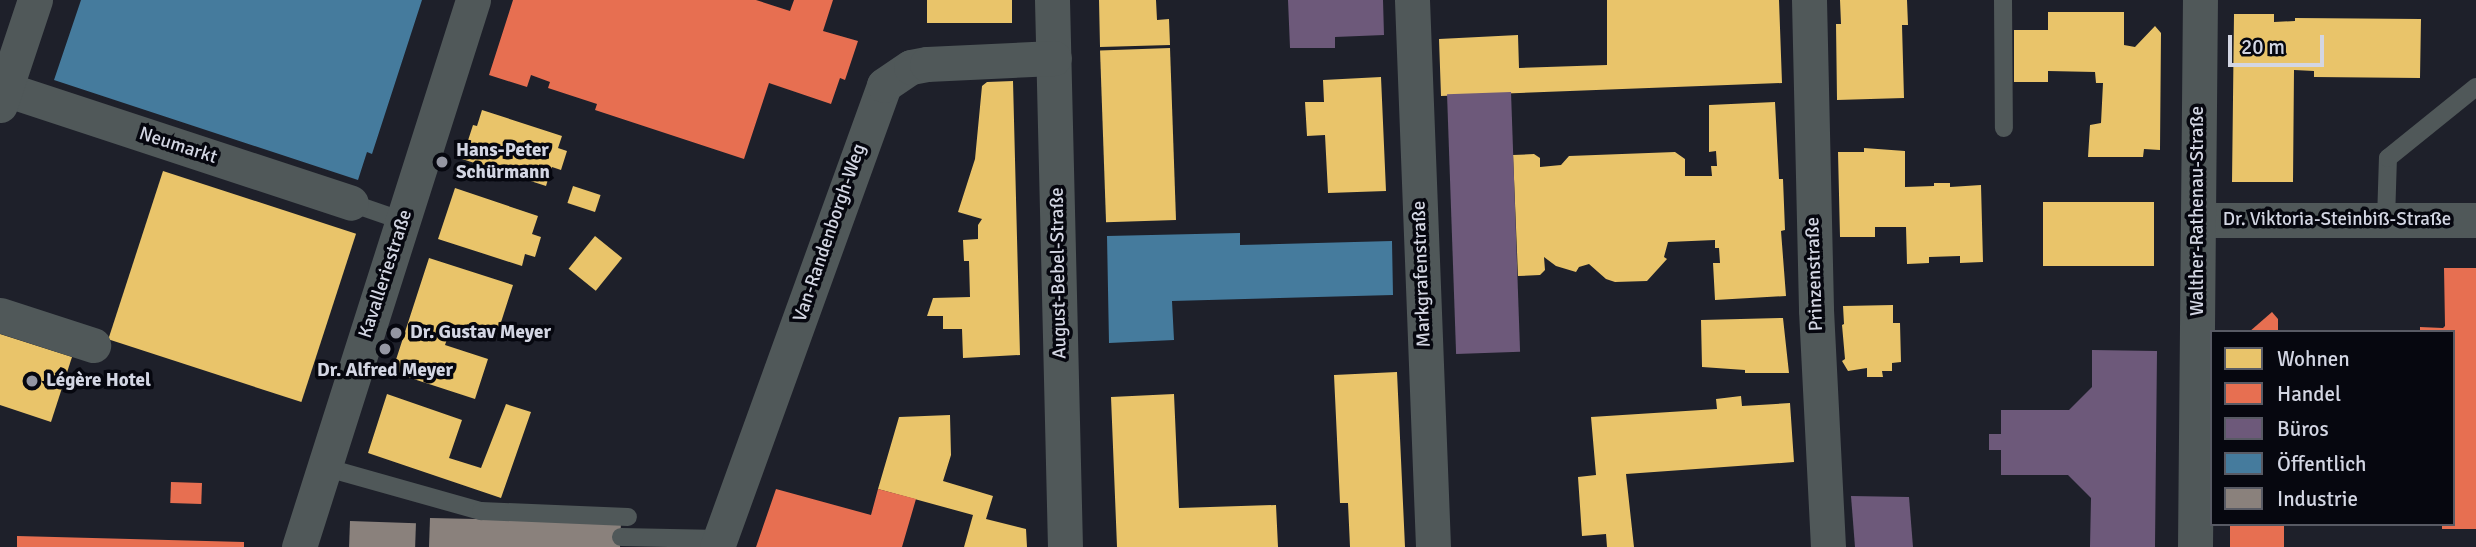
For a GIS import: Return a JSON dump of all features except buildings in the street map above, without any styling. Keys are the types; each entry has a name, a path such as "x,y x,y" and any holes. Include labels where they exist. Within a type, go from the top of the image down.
{"street":[{"name":"Neumarkt","path":"35,0 3,97 351,203"},
{"name":"Kavalleriestraße","path":"299,547 473,0"},
{"name":"August-Bebel-Straße","path":"1052,0 1065,547"},
{"name":"Markgrafenstraße","path":"1412,0 1433,547"},
{"name":"Prinzenstraße","path":"1809,0 1816,310 1828,547"},
{"name":"Walther-Rathenau-Straße","path":"2195,547 2200,0"},
{"name":"Van-Randenborgh-Weg","path":"719,543 884,85 903,71 928,64 1054,58"},
{"name":"Dr. Viktoria-Steinbiß-Straße","path":"2198,220 2476,220"},
{"path":"0,315 93,345"}],"lane":[{"path":"2003,0 2004,128"},
{"path":"2386,220 2388,158 2476,87"},
{"path":"351,203 403,221"},
{"path":"324,467 481,511 628,517"},
{"path":"621,537 719,543"}],"place":[{"name":"Hans-Peter Schürmann","path":"442,162"},
{"name":"Dr. Gustav Meyer","path":"396,333"},
{"name":"Dr. Alfred Meyer","path":"385,349"},
{"name":"Légère Hotel","path":"32,381"}]}
